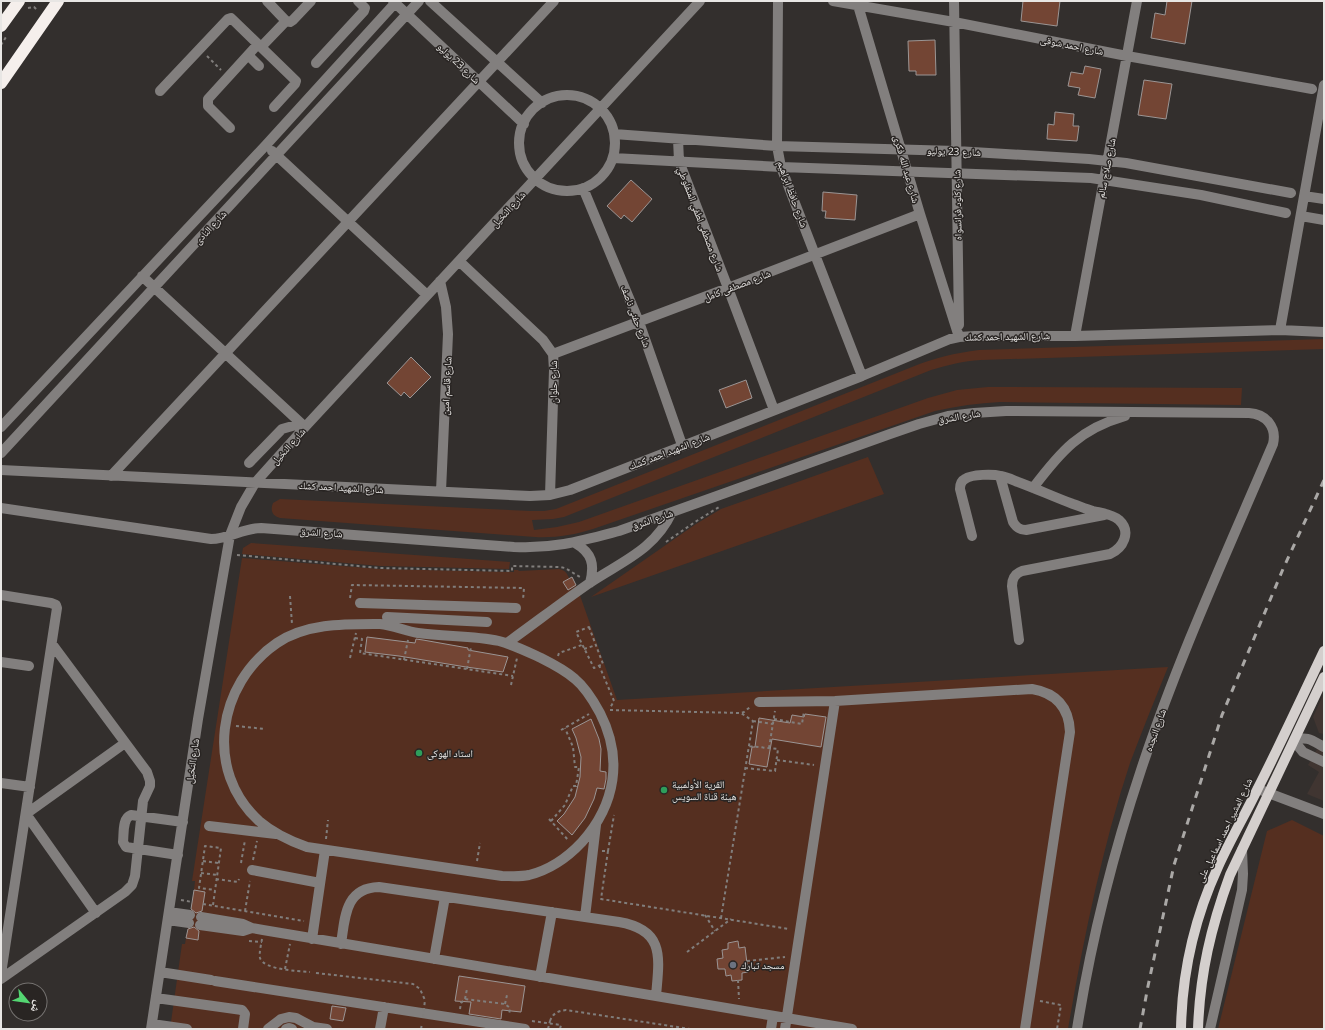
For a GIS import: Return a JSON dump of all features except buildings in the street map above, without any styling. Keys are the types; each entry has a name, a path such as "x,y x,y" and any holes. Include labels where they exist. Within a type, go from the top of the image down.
{"highway":[{"path":"1,26 19,1"},
{"path":"1,83 58,1"}],"main road":[{"name":"شارع المشير احمد اسماعيل على","path":"1181,1029 1187,972 1192,945 1207,893 1217,867 1258,789 1324,651"},
{"path":"1198,1029 1201,982 1212,928 1230,875 1324,677"},
{"path":"1283,736 1294,741"}],"street":[{"path":"267,1 286,21"},
{"path":"230,128 208,106 207,104 209,97 248,55 286,21 292,21 311,1"},
{"path":"316,63 364,11 365,8 358,1"},
{"name":"شارع النادى","path":"1,453 420,1"},
{"path":"430,1 542,103"},
{"path":"111,476 554,1"},
{"name":"شارع حافظ ابراهيم","path":"778,1 777,146 781,167 862,376"},
{"name":"شارع احمد شوقى","path":"833,1 858,4 1127,56 1312,89"},
{"name":"شارع كلود فرانسواه","path":"954,1 959,337"},
{"name":"شارع صلاح سالم","path":"1075,336 1137,1"},
{"name":"شارع النادى","path":"1,427 266,145 395,2"},
{"name":"شارع 23 يوليو","path":"395,2 524,124"},
{"name":"شارع النخيل","path":"152,1026 198,719 230,535 241,507 255,483 696,2"},
{"name":"شارع عبد الله فكرى","path":"858,4 920,214 959,337"},
{"path":"160,91 229,18 233,19 296,81 274,107"},
{"path":"248,55 259,66"},
{"path":"1280,330 1324,89"},
{"path":"316,90 327,100"},
{"path":"566,96 578,97 590,101 600,108 607,116 614,134 615,146 613,158 606,171 596,182 583,188 571,191 558,190 546,186 535,179 527,170 522,159 520,147 520,135 524,124 532,112 542,103 553,98 566,96"},
{"name":"شارع 23 يوليو","path":"614,134 777,146 956,151 1107,161 1291,193"},
{"name":"شارع مصطفى لطفي المنفلوطي","path":"678,139 679,161 774,410"},
{"path":"266,145 428,295"},
{"path":"613,158 781,167 1103,179 1202,195 1286,213"},
{"path":"1202,195 1205,178"},
{"name":"شارع حفنى ناصف","path":"583,188 640,322 682,445"},
{"path":"1304,196 1324,199"},
{"name":"شارع مصطفى كامل","path":"553,354 816,255 920,214"},
{"path":"1301,216 1324,220"},
{"name":"شارع حلوان","path":"459,261 543,340 553,354 554,370 550,495"},
{"path":"142,276 306,427"},
{"name":"شارع قاسم امين","path":"440,281 446,307 448,334 441,491"},
{"name":"شارع الشهيد احمد كشك","path":"1,470 530,496 550,495 570,490 862,376 950,339 959,337 1075,336 1280,330 1324,332"},
{"name":"شارع الشرق","path":"1,508 212,539 221,538 248,529 261,528 545,548 575,543 619,531 890,434 948,416 1006,411 1254,413 1264,417 1271,425 1274,434 1273,444"},
{"path":"1033,488 1053,462 1073,442 1097,426 1110,420 1137,412"},
{"path":"249,463 282,429 296,425 306,427"},
{"name":"شارع النجده","path":"1077,1029 1093,946 1107,886 1141,769 1184,654 1273,444"},
{"path":"972,536 960,485 969,477 985,475 1000,476 1071,503 1107,514 1118,520 1123,525 1125,539 1122,546 1110,554 1022,571 1014,576 1012,586 1019,640"},
{"path":"1000,476 1012,522 1022,530 1107,514"},
{"path":"507,643 590,583 644,548 668,522 672,512"},
{"path":"575,543 588,552 591,559 593,566 590,583"},
{"path":"1,598 1,595 51,603 56,606 57,612 26,814 4,932 1,974"},
{"path":"360,603 516,608"},
{"path":"387,621 388,604"},
{"path":"486,639 487,607"},
{"path":"387,621 409,631 486,639 507,643 554,665 575,679 592,698 598,709 610,737 614,767 609,797 603,812 596,825 576,848 554,865 542,871 515,876 502,876 325,850 290,841 260,821 248,808 237,793 225,760 225,724 229,708 243,678 265,653 292,635 318,627 331,625 380,624 387,621 487,622"},
{"path":"1,979 96,913 125,892 132,885 135,876 144,798 150,786 149,776 52,644"},
{"path":"1,662 29,666"},
{"path":"759,702 835,701 1032,689 1050,695 1060,703 1067,713 1070,732 1025,1029"},
{"path":"785,1029 835,701"},
{"path":"1324,746 1308,738 1294,741 1302,752 1324,762"},
{"path":"26,814 125,742"},
{"path":"1,783 30,787"},
{"path":"1258,789 1324,814"},
{"path":"26,814 96,913"},
{"path":"178,855 127,847 122,842 126,818 131,815 183,822"},
{"path":"585,917 596,825"},
{"path":"209,826 278,834"},
{"path":"312,939 325,850"},
{"path":"1210,1029 1242,890 1242,850"},
{"path":"252,870 320,883"},
{"path":"341,944 348,906 355,895 366,888 379,887 632,924 644,930 656,945 658,954 656,996"},
{"path":"434,959 445,896"},
{"path":"540,977 552,912"},
{"path":"168,916 189,919"},
{"path":"201,921 243,924 252,928 312,939 852,1029"},
{"path":"160,972 508,1026 528,1025"},
{"path":"156,998 240,1009 244,1011 245,1014 243,1029"},
{"path":"380,1029 384,1007"},
{"path":"771,1029 773,1016"},
{"path":"268,1029 281,1019 289,1017 296,1018 313,1027 327,1029"},
{"path":"152,1026 187,1029"},
{"path":"286,1029 292,1029"}],"path":[{"path":"199,49 228,76"},
{"path":"290,596 292,635"},
{"path":"589,627 603,664 594,668 582,645 576,632 589,627"},
{"path":"404,660 409,631"},
{"path":"355,638 362,639 360,653 513,676"},
{"path":"467,669 473,638"},
{"path":"554,665 559,653 582,645"},
{"path":"584,649 596,645"},
{"path":"599,666 614,701 608,710 741,713 759,702"},
{"path":"769,748 777,702"},
{"path":"774,720 802,724 806,702"},
{"path":"561,730 598,709"},
{"path":"741,713 753,721 773,724"},
{"path":"721,918 753,721"},
{"path":"225,724 265,729"},
{"path":"565,728 574,747 575,766 579,767 576,786 573,786 565,805 550,820 576,848"},
{"path":"745,768 775,771 778,749 748,746"},
{"path":"776,760 825,767"},
{"path":"325,850 328,820"},
{"path":"241,863 246,831"},
{"path":"475,872 480,843"},
{"path":"213,906 221,848 205,846 199,888 215,890"},
{"path":"255,854 256,846"},
{"path":"593,850 608,851 601,899 800,931"},
{"path":"203,861 218,862"},
{"path":"201,873 217,875"},
{"path":"216,879 238,882 238,879"},
{"path":"245,911 249,886"},
{"path":"203,904 315,923"},
{"path":"266,914 260,954 263,962 270,966 310,972"},
{"path":"704,915 715,931"},
{"path":"687,952 731,919"},
{"path":"747,961 796,956"},
{"path":"316,973 413,984 420,989 425,1000 423,1017"},
{"path":"738,980 740,1010"},
{"path":"466,999 467,989"},
{"path":"505,1004 507,995"},
{"path":"460,1019 460,1005 462,1001 466,999 505,1004 509,1006 510,1010 508,1026"},
{"path":"1029,999 1061,1005 1057,1029"},
{"path":"548,1029 553,1015 557,1012 566,1010 690,1029"},
{"path":"528,1025 561,1025 560,1029"}],"shaded area":[{"path":"1324,339 1324,349 981,360 943,366 564,517 532,520 534,530 579,522 928,398 957,390 988,387 1242,388 1241,405 1000,402 976,404 935,411 593,529 564,536 535,537 280,518 273,514 272,510 273,503 280,499 531,511 556,509 920,364 945,356 970,351"},
{"path":"868,457 884,494 591,597 696,524 721,509"},
{"path":"251,543 510,562 509,569 380,566 242,554 243,548"},
{"name":"القرية الأولمبية هيئة قناة السويس","path":"242,558 380,569 514,572 514,570 563,570 567,573 569,578 572,577 577,587 617,700 1168,667 1130,763 1120,795 1094,895 1068,1029 170,1029 182,944 185,944 194,890 195,881 192,881"},
{"path":"1324,693 1324,734 1319,733 1313,717"},
{"path":"1324,737 1324,801 1307,794 1319,772 1308,765"},
{"path":"1292,820 1324,836 1324,1029 1218,1029 1267,831"}],"railway":[{"path":"1140,1029 1174,865 1222,715 1283,569 1324,480"}],"place":[{"name":"استاد الهوكى","path":"419,753"},
{"name":"القرية الأولمبية هيئة قناة السويس","path":"664,790"},
{"name":"مسجد تبارك","path":"733,965"}]}
